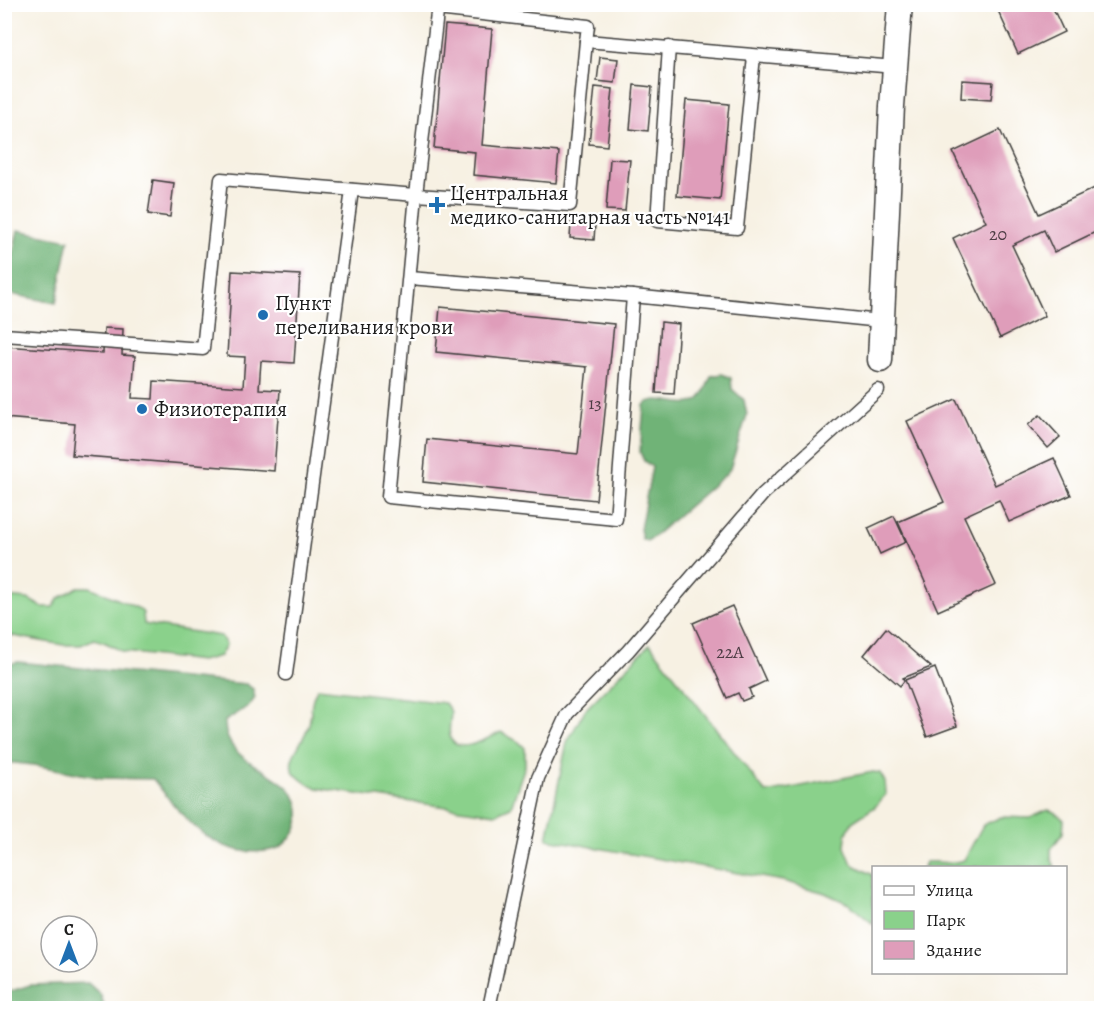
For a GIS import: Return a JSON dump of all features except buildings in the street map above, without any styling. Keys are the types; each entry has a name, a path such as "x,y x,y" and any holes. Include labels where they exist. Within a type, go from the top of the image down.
{"street":[{"path":"880,360 900,4"}],"lane":[{"path":"4,335 203,349 221,179 416,195 570,205 588,26 438,7 416,195 388,496 616,519 633,296"},
{"path":"586,41 895,67"},
{"path":"669,47 657,221 737,228 754,56"},
{"path":"286,674 305,547 351,190"},
{"path":"409,278 633,296 881,321"},
{"path":"489,1008 538,778 567,714 628,651 763,494 878,390"}],"green space":[{"path":"18,230 69,240 56,303 5,293"},
{"path":"722,374 731,378 732,389 744,400 747,415 730,469 652,538 647,541 642,539 640,529 652,467 644,461 640,452 644,405 657,400 694,402 700,398 711,376"},
{"path":"78,587 90,587 140,609 143,613 144,624 221,636 226,645 220,656 201,661 123,652 94,639 81,645 63,645 8,635 5,631 5,597 28,599 42,607 53,607 59,598"},
{"path":"650,644 766,793 873,772 880,773 885,782 886,794 875,807 852,822 846,835 845,847 852,864 872,874 872,923 849,904 825,893 783,881 547,839 567,742 585,710"},
{"path":"18,662 246,684 253,689 255,698 249,706 225,721 228,738 236,751 289,789 297,801 299,817 293,833 277,849 252,852 234,849 217,843 189,822 153,779 102,778 5,762 5,665"},
{"path":"318,688 445,703 451,712 450,736 453,742 459,745 473,744 501,732 519,742 525,748 525,766 511,807 495,814 316,788 302,780 295,773 292,759 305,735 312,701"},
{"path":"1048,810 1055,812 1064,820 1063,833 1051,849 1051,858 1055,866 923,866 925,862 949,863 964,860 983,825 1001,817 1030,818"},
{"path":"88,983 101,995 105,1008 5,1008 5,993 30,985"}],"place":[{"name":"Центральная медико-санитарная часть №141","path":"437,205"},
{"name":"Пункт переливания крови","path":"263,315"},
{"name":"Физиотерапия","path":"142,409"}]}
